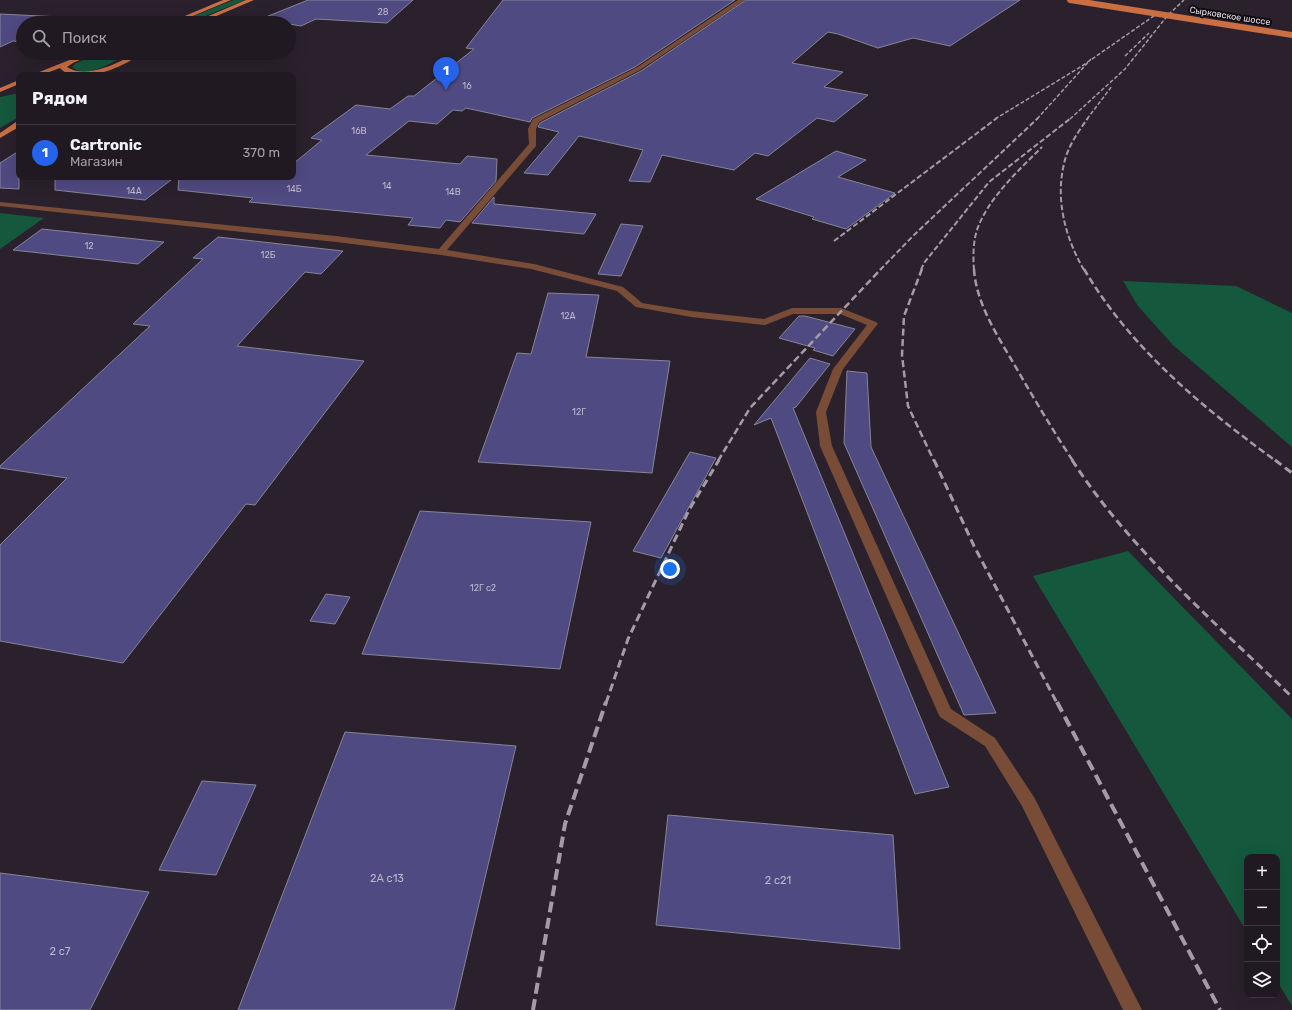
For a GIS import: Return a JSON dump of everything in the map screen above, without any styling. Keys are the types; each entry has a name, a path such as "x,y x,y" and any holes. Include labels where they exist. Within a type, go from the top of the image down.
{"main road":[{"path":"188,16 228,0"},
{"path":"213,16 251,0"},
{"name":"Сырковское шоссе","path":"1070,0 1292,36"},
{"path":"43,72 75,60"},
{"path":"107,72 126,60"},
{"path":"70,62 65,65 64,68 66,71 71,72"},
{"path":"96,72 103,71 121,63"},
{"path":"0,91 16,83"},
{"path":"0,91 16,89"},
{"path":"0,136 16,126"}],"street":[{"path":"440,252 533,144 532,129 536,121 638,69 742,0"},
{"path":"0,204 205,224 440,252 531,266 620,289 639,306 690,314 765,322 792,311 841,311 874,324 838,369 821,412 826,446 945,713 990,742 1028,802 1133,1010"}],"green space":[{"path":"234,0 245,0 205,16 194,16"},
{"path":"84,60 116,60 101,68 85,71 72,67 76,63"},
{"path":"16,94 16,119 0,128 0,97"},
{"path":"0,213 44,218 0,249"},
{"path":"1123,281 1236,286 1292,313 1292,447 1173,345 1138,306"},
{"path":"1128,551 1292,719 1292,1006 1280,986 1280,854 1244,854 1244,927 1033,576"}],"building":[{"path":"308,0 413,0 387,23 316,19 301,26 296,25 296,16 268,16"},
{"path":"503,0 735,0 635,67 532,118 530,122 466,108 462,111 453,110 437,124 409,121 366,155 460,164 467,156 497,159 496,181 460,222 446,220 440,228 408,225 413,218 249,202 253,198 178,190 179,180 296,180 296,162 322,140 311,138 356,105 390,109 408,96 414,96 474,49 466,48"},
{"path":"746,0 1020,0 950,46 913,38 878,48 828,32 792,63 843,72 824,87 868,95 834,122 817,118 768,156 755,153 734,170 662,155 650,182 629,181 643,150 579,136 548,175 524,173 559,132 538,127 540,123 641,71"},
{"path":"0,14 41,16 16,16 16,41 13,41 0,47"},
{"path":"836,151 866,160 838,177 895,193 846,229 812,219 814,217 756,199"},
{"path":"16,153 16,180 19,180 19,189 0,188 0,163"},
{"path":"55,180 171,180 145,200 55,190"},
{"path":"494,197 494,204 596,214 584,234 472,223"},
{"path":"621,224 643,226 621,276 598,274"},
{"path":"42,229 164,242 138,264 13,250"},
{"path":"218,237 343,251 321,274 305,272 237,346 364,361 255,505 246,504 123,663 0,641 0,545 67,478 0,468 0,466 150,326 133,324 203,259 193,258"},
{"path":"548,293 599,295 586,357 670,361 652,473 478,462 517,353 531,354"},
{"path":"799,316 805,316 855,329 833,356 813,350 815,348 779,338"},
{"path":"810,358 830,364 796,407 793,408 949,787 915,794 771,418 754,425"},
{"path":"847,371 867,373 871,447 996,713 964,715 844,443"},
{"path":"690,452 716,458 661,558 633,551"},
{"path":"420,511 591,522 560,669 362,654"},
{"path":"326,594 350,597 335,624 310,621"},
{"path":"345,732 516,746 454,1010 238,1010"},
{"path":"202,781 256,785 216,875 159,870"},
{"path":"668,815 893,835 900,949 656,925"},
{"path":"0,873 149,892 90,1010 0,1010"}],"railway":[{"path":"1070,119 1125,69 1168,15 1184,0"},
{"path":"1089,61 1158,13"},
{"path":"1125,56 1149,33"},
{"path":"995,119 1089,61"},
{"path":"1037,119 1089,61"},
{"path":"1087,119 1112,86"},
{"path":"834,241 997,118"},
{"path":"921,270 924,263 989,182 1071,118"},
{"path":"1084,270 1067,233 1061,192 1065,158 1070,146 1088,118"},
{"path":"880,270 914,235 1037,119"},
{"path":"974,270 973,255 975,239 982,218 1005,185 1042,147"},
{"path":"718,461 750,408 881,269"},
{"path":"922,269 904,316 902,355 908,406 934,461"},
{"path":"974,269 979,294 994,330 1073,461"},
{"path":"1084,269 1123,325 1146,351 1195,398 1248,441 1276,461"},
{"path":"606,703 628,639 689,510 719,460"},
{"path":"934,460 974,546 1057,703"},
{"path":"1072,460 1120,525 1147,555 1204,613 1292,697"},
{"path":"1275,460 1292,473"},
{"path":"533,1010 565,824 606,702"},
{"path":"1057,702 1220,1010"}],"place":[{"name":"Cartronic","path":"446,90"}]}
